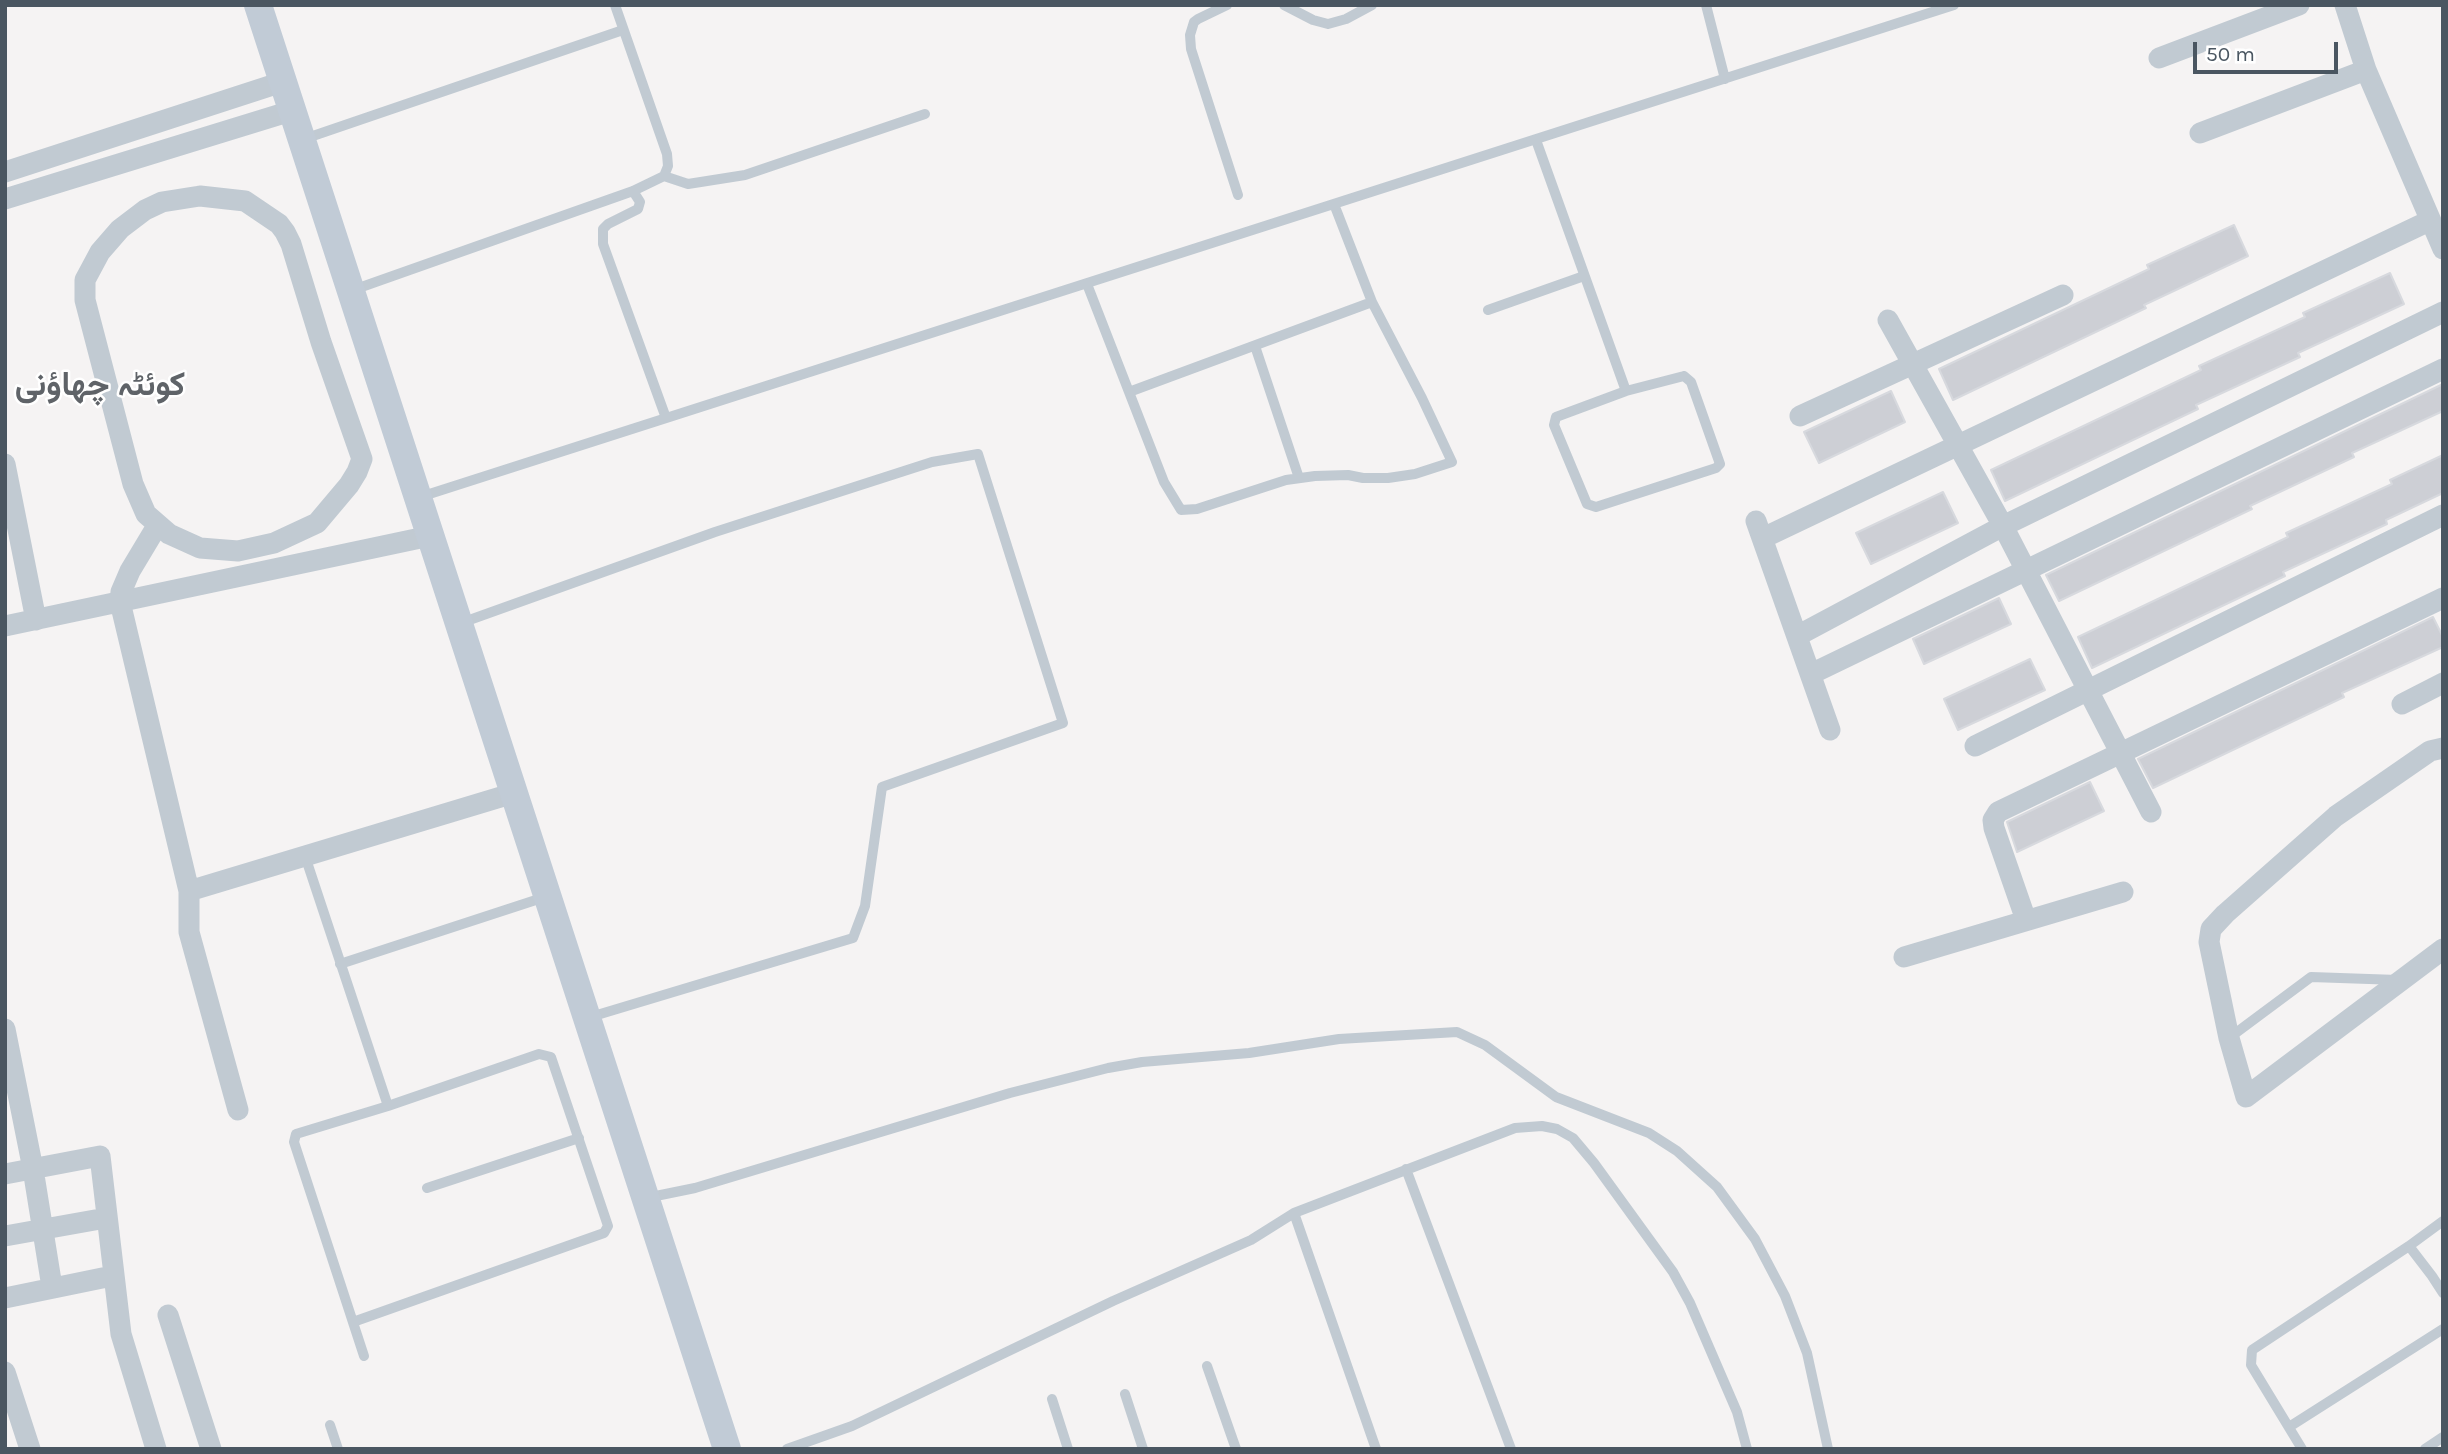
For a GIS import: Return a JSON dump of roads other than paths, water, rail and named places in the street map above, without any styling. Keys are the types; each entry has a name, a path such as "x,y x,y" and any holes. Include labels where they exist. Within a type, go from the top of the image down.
{"main road":[{"path":"258,5 727,1449"}],"street":[{"path":"2159,58 2299,5"},
{"path":"2345,5 2366,70 2432,209 2443,249"},
{"path":"2200,133 2366,70"},
{"path":"5,172 282,82"},
{"path":"5,199 291,111"},
{"path":"200,196 245,201 279,224 291,244 321,342 362,459 349,485 317,523 274,543 239,551 200,548 169,534 146,514 133,485 85,300 85,280 100,252 120,229 145,210 162,202 200,196"},
{"path":"1830,730 1760,529 1957,444 2432,209"},
{"path":"1800,416 2063,295"},
{"path":"1797,636 2003,526 2443,312"},
{"path":"1888,320 2003,526 2151,812"},
{"path":"1811,674 2443,369"},
{"path":"5,464 36,620"},
{"path":"1975,746 2443,515"},
{"path":"317,523 336,556"},
{"path":"157,526 130,571 121,592 120,602 189,891 189,932 238,1110"},
{"path":"5,626 430,536"},
{"path":"2026,920 1993,820 1998,812 2443,598"},
{"path":"2402,705 2443,683"},
{"path":"2443,748 2430,751 2336,816 2211,929 2209,942 2229,1038 2246,1097 2443,949"},
{"path":"189,891 514,793"},
{"path":"1904,957 2123,892"},
{"path":"5,1029 33,1169 52,1287"},
{"path":"5,1174 100,1156 112,1276 121,1334 156,1449"},
{"path":"5,1236 106,1219"},
{"path":"5,1298 112,1276"},
{"path":"168,1315 211,1449"},
{"path":"5,1372 30,1449"}],"lane":[{"path":"350,291 633,191 664,176 668,166 667,154 615,5"},
{"path":"1227,5 1194,22 1190,35 1191,48 1238,195"},
{"path":"1284,5 1313,20 1328,23 1346,19 1372,5"},
{"path":"1706,5 1725,79"},
{"path":"418,498 1950,6"},
{"path":"301,140 623,30"},
{"path":"664,176 688,184 745,175 925,114"},
{"path":"1536,139 1626,391"},
{"path":"633,191 640,202 638,209 608,224 603,229 603,244 666,418"},
{"path":"1087,284 1164,482 1181,510 1197,509 1286,480 1348,475 1388,478 1415,474 1452,462 1372,302 1334,204"},
{"path":"1488,310 1584,275"},
{"path":"1129,392 1372,302"},
{"path":"1255,346 1298,478"},
{"path":"1684,376 1691,382 1720,464 1716,468 1692,476 1596,507 1591,506 1587,504 1554,425 1556,416 1626,391 1684,376"},
{"path":"459,624 715,532 933,462 978,454 1063,723 883,787 865,906 853,938 587,1018"},
{"path":"305,856 388,1105"},
{"path":"341,964 548,896"},
{"path":"2229,1038 2311,976 2401,980"},
{"path":"646,1198 695,1188 1010,1093 1108,1068 1142,1062 1249,1053 1339,1039 1457,1032 1486,1045 1556,1097 1649,1133 1677,1151 1717,1187 1755,1239 1799,1329 1807,1353 1828,1449"},
{"path":"353,1322 604,1234 608,1226 551,1057 547,1054 538,1054 296,1134 294,1142 364,1356"},
{"path":"787,1449 852,1426 1113,1301 1251,1240 1294,1213 1515,1128 1542,1126 1557,1129 1573,1138 1673,1272 1690,1303 1737,1412 1746,1449"},
{"path":"427,1188 579,1138"},
{"path":"1406,1169 1511,1449"},
{"path":"1294,1213 1376,1449"},
{"path":"2302,1449 2251,1365 2252,1349 2409,1247 2443,1221"},
{"path":"2409,1247 2443,1293"},
{"path":"2289,1427 2443,1329"},
{"path":"1207,1366 1236,1449"},
{"path":"1125,1394 1143,1449"},
{"path":"1052,1399 1068,1449"},
{"path":"330,1425 338,1449"},
{"path":"2425,1449 2443,1437"}],"district":[{"name":"کوئٹہ چھاؤنی","path":"100,386"}]}
